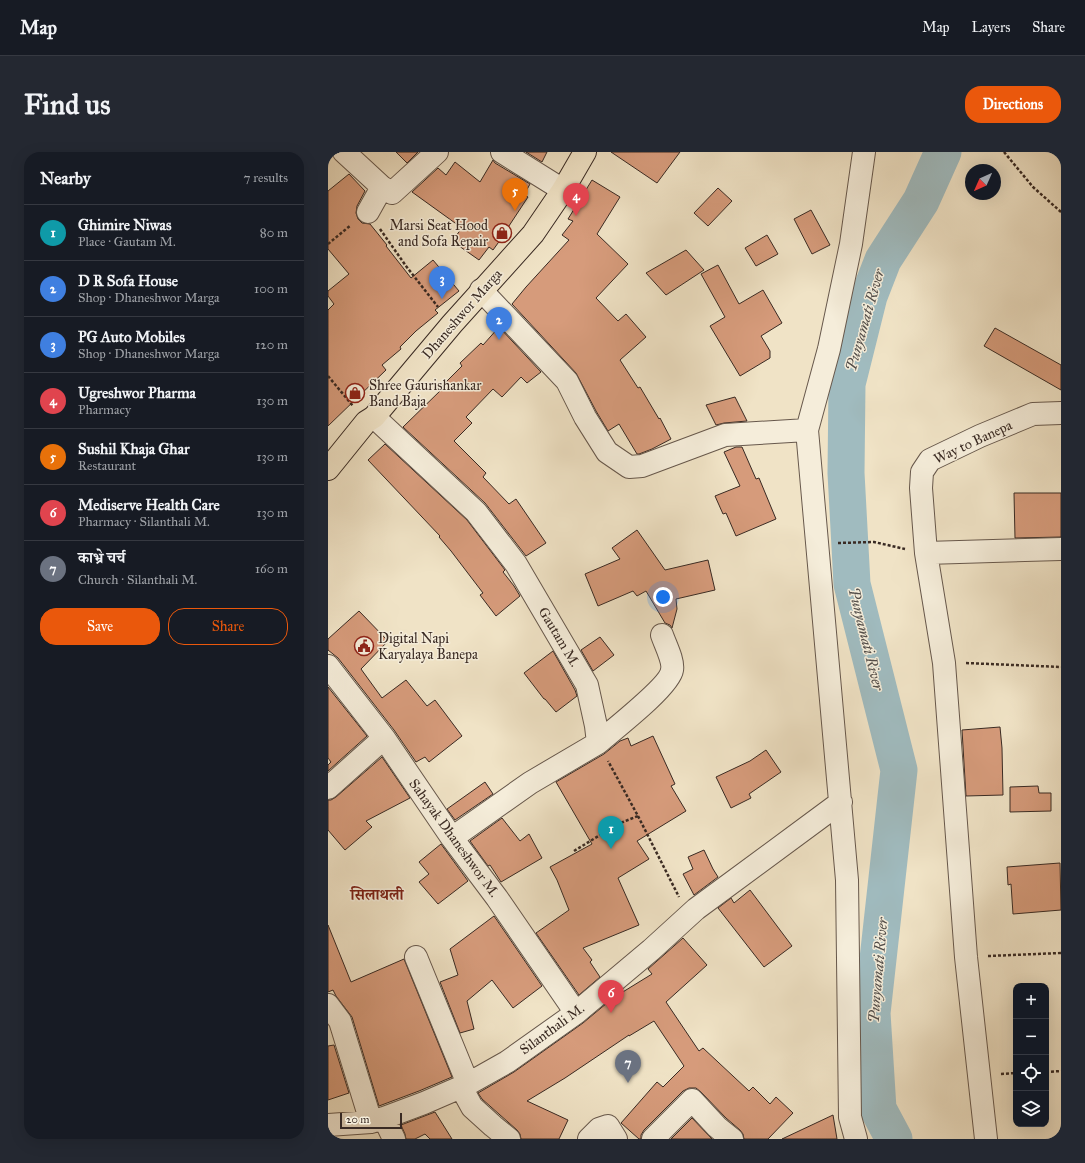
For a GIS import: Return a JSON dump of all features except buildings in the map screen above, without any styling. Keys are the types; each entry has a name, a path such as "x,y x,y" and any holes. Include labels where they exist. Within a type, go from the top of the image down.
{"main road":[{"name":"Dhaneshwor Marga","path":"328,468 481,290 533,234 563,190 585,152"}],"street":[{"path":"344,152 392,193 437,152"},
{"path":"502,152 563,190"},
{"path":"856,1139 850,1117 847,880 807,430 829,349 851,244 864,152"},
{"path":"368,212 382,186"},
{"path":"481,290 567,381 585,417 607,452 629,467 642,466 725,435 807,430"},
{"name":"Way to Banepa","path":"986,1139 966,957 944,662 926,554 921,488 922,472 930,460 980,436 1033,414 1061,413"},
{"name":"Gautam M.","path":"370,419 476,512 516,564 588,686 598,743"},
{"path":"926,554 1061,550"},
{"path":"452,838 530,783 598,743 649,699 670,676 673,669 672,662 662,635"},
{"name":"Sahayak Dhaneshwor M.","path":"330,672 384,738 452,838 497,898 576,1013"},
{"path":"328,788 384,738"},
{"name":"Silanthali M.","path":"328,1125 377,1120 424,1104 465,1085 507,1062 576,1013 651,950 696,909 841,802"},
{"path":"416,956 472,1107 509,1139"},
{"path":"328,1005 340,1021 377,1120 394,1139"},
{"path":"653,1139 692,1100 717,1127 732,1139"},
{"path":"588,1139 599,1129 608,1126 616,1139"}],"path":[{"path":"1004,152 1033,187 1061,212"},
{"path":"328,244 368,212 406,266 452,324"},
{"path":"328,376 370,419"},
{"path":"818,543 874,542 926,554"},
{"path":"944,662 1061,667"},
{"path":"598,743 638,816 688,916"},
{"path":"574,851 618,824 638,816"},
{"path":"966,957 1061,953"},
{"path":"1049,1072 1061,1071"}],"waterway":[{"name":"Punyamati River","path":"894,1139 878,1109 872,1013 899,770 852,584 846,473 847,384 869,296 883,260 921,201 943,152"}],"place":[{"name":"Sushil Khaja Ghar","path":"515,211"},
{"name":"Ugreshwor Pharma","path":"576,216"},
{"name":"Marsi Seat Hood and Sofa Repair","path":"502,233"},
{"name":"PG Auto Mobiles","path":"442,299"},
{"name":"D R Sofa House","path":"499,340"},
{"name":"Shree Gaurishankar Band Baja","path":"355,393"},
{"name":"Digital Napi Karyalaya Banepa","path":"364,646"},
{"name":"Ghimire Niwas","path":"611,849"},
{"name":"Mediserve Health Care","path":"611,1013"},
{"name":"काभ्रे चर्च","path":"628,1083"}],"district":[{"name":"सिलाथली","path":"377,895"}]}
